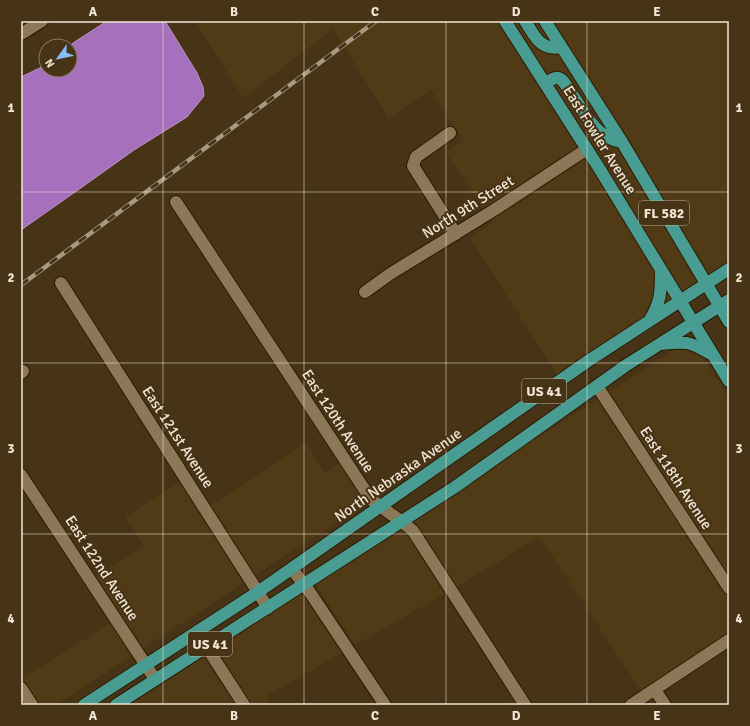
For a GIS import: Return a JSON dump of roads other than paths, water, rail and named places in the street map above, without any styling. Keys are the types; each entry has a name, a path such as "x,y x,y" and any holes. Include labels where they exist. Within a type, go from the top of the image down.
{"main road":[{"name":"East Fowler Avenue","path":"505,21 587,149 729,380"},
{"path":"525,21 539,42 550,48 561,47"},
{"name":"East Fowler Avenue","path":"545,21 622,142 706,284 724,303 729,322"},
{"path":"545,84 555,78 560,78 592,124 610,140 622,142"},
{"path":"649,321 659,301 661,269"},
{"name":"North Nebraska Avenue","path":"84,705 258,592 588,361 729,269"},
{"name":"US 41","path":"116,705 455,487 625,366 724,303"},
{"path":"659,344 687,343 714,356"}],"street":[{"path":"21,34 42,21"},
{"path":"450,133 416,156 413,166 456,234"},
{"name":"North 9th Street","path":"365,292 390,274 456,234 587,149"},
{"name":"East 120th Avenue","path":"176,202 370,498 380,507 402,521 413,531 525,705"},
{"name":"East 121st Avenue","path":"60,284 268,608"},
{"name":"East 118th Avenue","path":"597,386 729,588"},
{"name":"East 122nd Avenue","path":"21,475 155,680"},
{"path":"292,569 305,584 384,705"},
{"path":"197,632 244,705"},
{"path":"631,705 729,640"},
{"path":"21,688 32,705"},
{"path":"655,690 665,705"}],"railway":[{"path":"21,285 376,21"}]}
